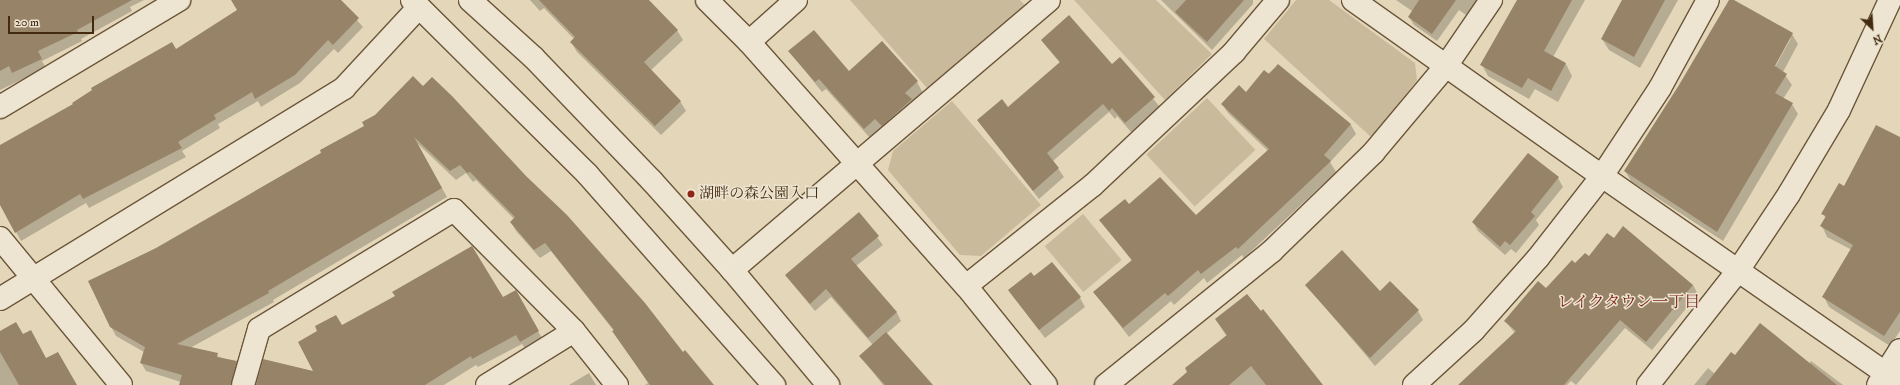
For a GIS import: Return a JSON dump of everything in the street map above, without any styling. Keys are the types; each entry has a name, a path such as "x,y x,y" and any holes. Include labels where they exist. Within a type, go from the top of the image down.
{"street":[{"path":"0,106 179,0"},
{"path":"470,0 534,58 652,181 732,270 828,385"},
{"path":"707,0 749,42 966,286 1046,385"},
{"path":"749,42 796,0"},
{"path":"732,270 858,164 1048,0"},
{"path":"966,286 1093,184 1234,52 1278,0"},
{"path":"1353,0 1888,380 1900,350"},
{"path":"1106,385 1272,251 1373,152 1446,66 1491,0"},
{"path":"1414,385 1474,330 1538,258 1602,176 1660,88 1708,0"},
{"path":"1648,385 1737,272 1789,194 1839,110 1890,0"},
{"path":"0,299 344,88 416,3 588,175 774,385"},
{"path":"243,385 259,329 454,210 574,331 617,385"},
{"path":"0,238 121,385"},
{"path":"488,385 574,331"}],"shaded area":[{"path":"850,0 1020,0 1025,5 927,88"},
{"path":"1074,0 1156,0 1212,54 1165,100"},
{"path":"1296,0 1329,0 1415,63 1417,80 1372,138 1264,39"},
{"path":"1207,98 1255,150 1195,207 1146,155"},
{"path":"952,101 1041,205 981,256 960,255 888,170 893,151"},
{"path":"1083,214 1122,260 1083,292 1045,246"}],"building":[{"path":"0,0 132,0 77,30 78,32 38,51 42,59 12,73 9,66 0,71"},
{"path":"231,0 341,0 359,18 333,45 328,40 295,75 255,99 252,92 214,115 216,119 178,142 182,148 83,199 80,194 15,233 0,205 0,145 73,104 72,103 92,90 91,88 172,42 176,49 237,10"},
{"path":"539,0 649,0 678,30 644,62 681,101 655,126 570,42 575,37"},
{"path":"1186,0 1244,0 1207,42 1175,12"},
{"path":"1419,0 1456,0 1432,34 1408,17"},
{"path":"1517,0 1572,0 1544,51 1566,63 1551,91 1528,78 1522,88 1480,65"},
{"path":"1622,0 1665,0 1634,57 1601,39"},
{"path":"1729,0 1734,0 1793,33 1775,66 1787,74 1775,93 1793,103 1717,232 1624,171 1679,85"},
{"path":"1069,15 1112,64 1120,57 1155,97 1125,123 1112,108 1109,111 1103,104 1047,153 1059,168 1033,191 977,120 1002,99 1008,107 1060,62 1041,40"},
{"path":"814,30 849,71 882,41 918,81 905,93 912,99 882,126 875,119 864,129 819,79 815,82 788,51"},
{"path":"1278,64 1351,124 1324,155 1331,161 1238,249 1236,247 1201,274 1198,270 1168,296 1165,293 1123,328 1093,292 1132,260 1099,220 1125,199 1129,204 1160,177 1196,215 1269,149 1221,104 1239,85 1246,92 1264,70 1269,74"},
{"path":"413,76 423,86 432,77 452,96 526,176 567,215 645,303 683,352 685,350 714,385 650,385 612,331 614,330 545,243 534,250 510,222 515,217 470,172 467,173 460,165 450,171 414,137 442,188 268,291 269,293 177,344 218,353 217,357 237,361 231,385 179,385 182,375 140,363 145,347 110,327 88,281 156,248 321,153 320,150 364,126 362,122 375,115"},
{"path":"1876,125 1900,137 1900,312 1884,336 1822,297 1853,245 1820,226 1826,216 1821,214 1839,183 1844,186"},
{"path":"1528,153 1559,177 1531,212 1535,216 1510,245 1505,241 1500,247 1472,222"},
{"path":"859,212 879,236 851,259 897,312 868,338 826,289 810,304 785,275"},
{"path":"1623,226 1693,285 1646,342 1620,320 1564,385 1458,385 1516,331 1504,321 1538,281 1546,288 1572,260 1575,263 1585,253 1589,256 1607,233 1614,238"},
{"path":"472,246 503,297 516,290 539,331 520,342 516,335 472,359 471,356 425,385 256,385 263,359 313,371 298,342 317,331 315,326 336,315 342,325 395,296 392,292"},
{"path":"1342,250 1380,291 1390,281 1419,310 1370,358 1305,285"},
{"path":"1052,262 1081,297 1039,330 1008,290 1031,272 1034,276"},
{"path":"1247,294 1261,311 1263,309 1323,385 1266,385 1251,366 1229,385 1172,385 1187,372 1185,368 1227,335 1215,319"},
{"path":"16,322 23,334 31,330 46,358 58,352 77,385 19,385 0,352 0,331"},
{"path":"1760,323 1837,385 1705,385 1731,352 1735,355"},
{"path":"886,332 933,385 885,385 859,356"}],"place":[{"name":"湖畔の森公園入口","path":"691,194"}],"district":[{"name":"レイクタウン一丁目","path":"1629,302"}]}
